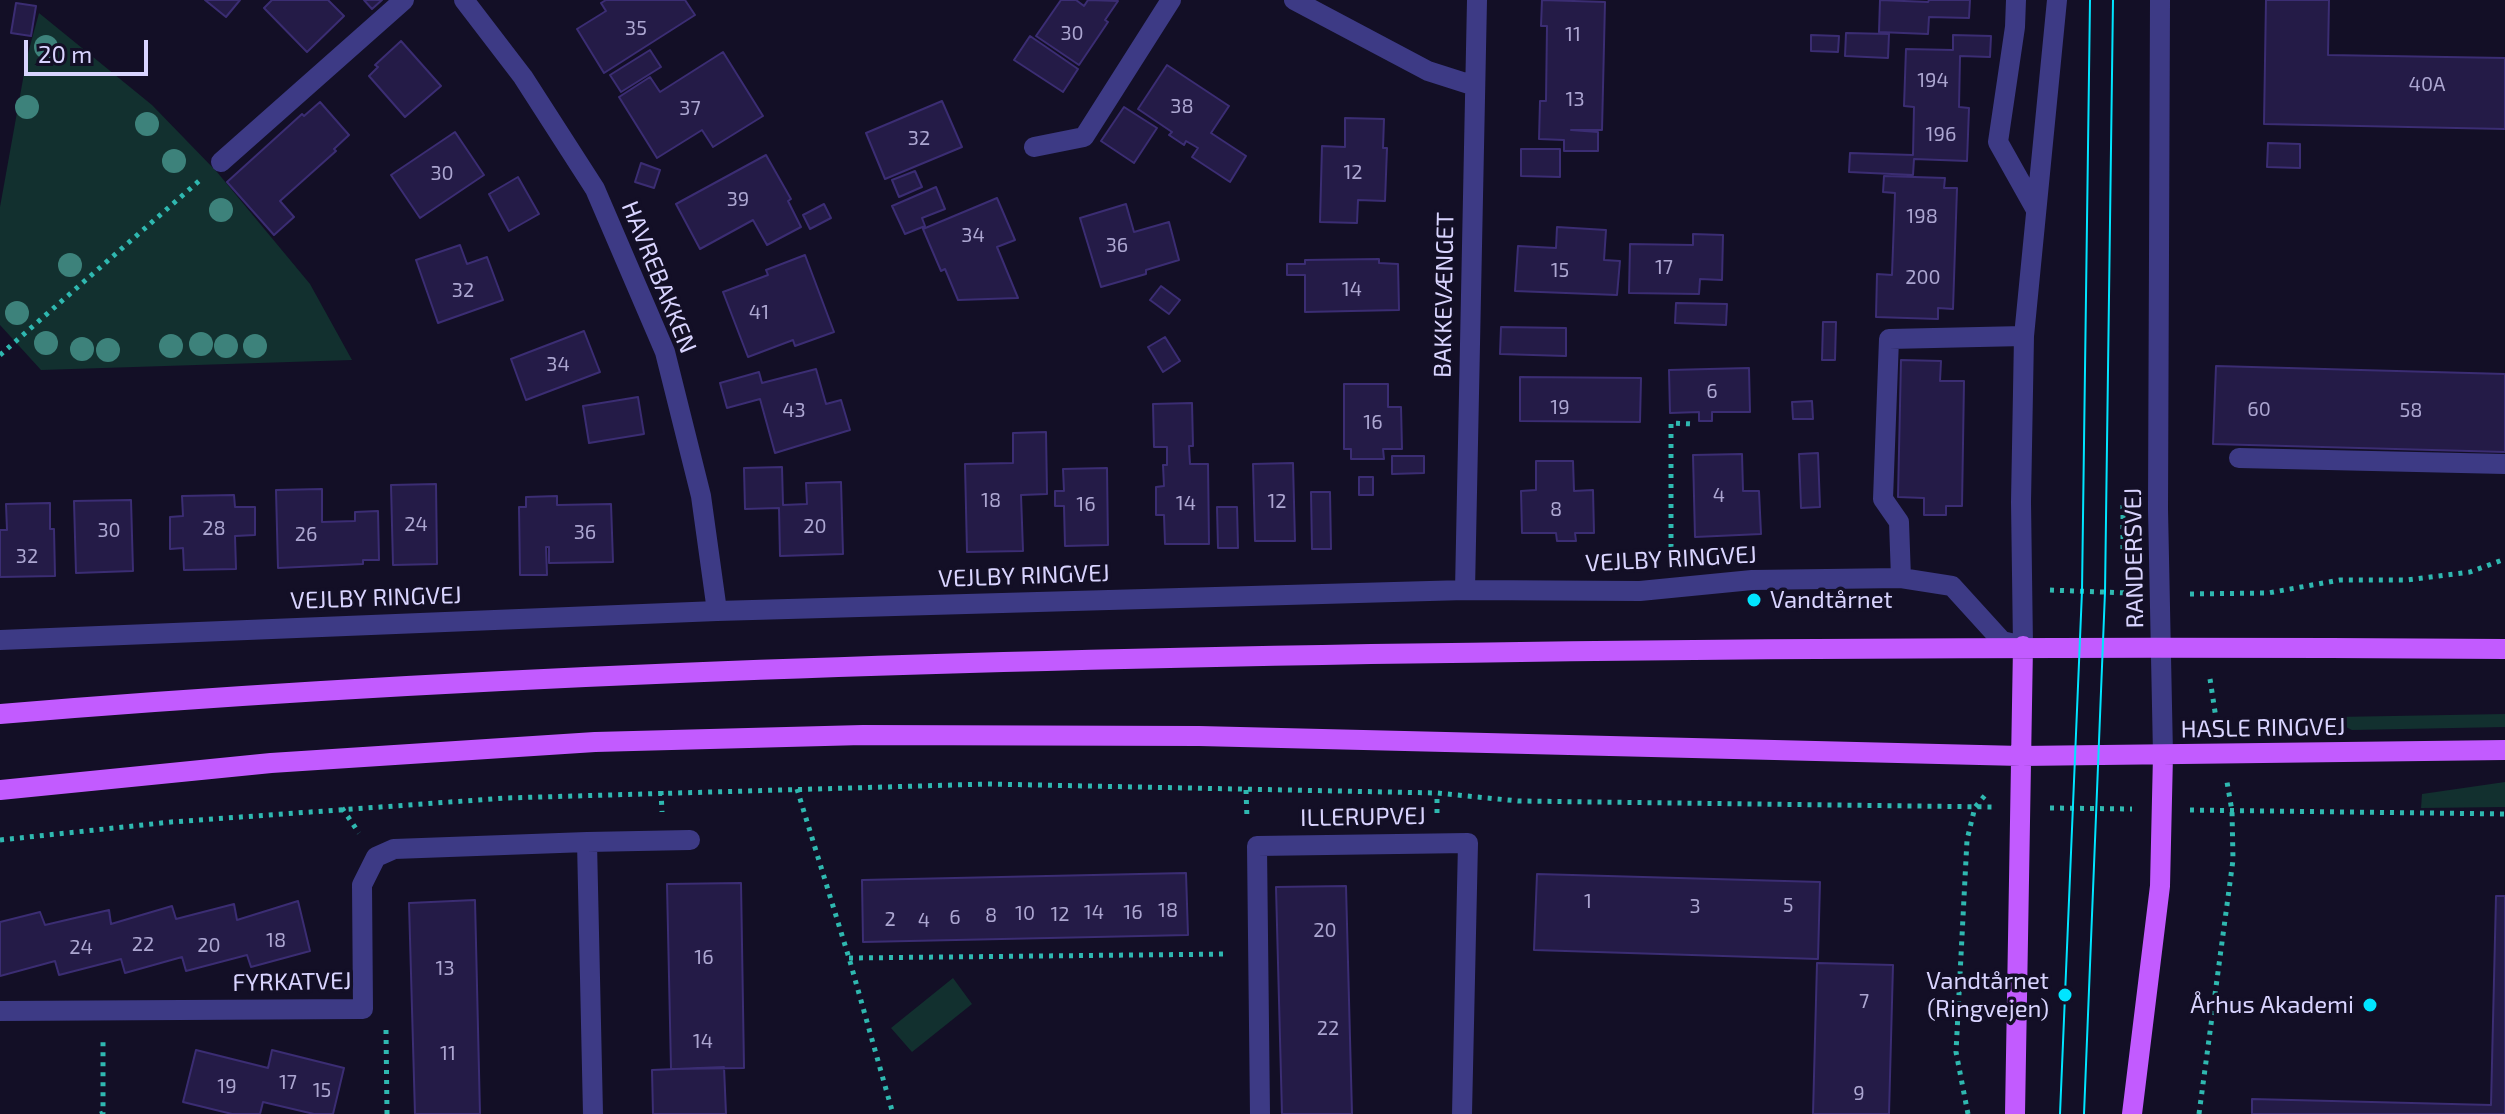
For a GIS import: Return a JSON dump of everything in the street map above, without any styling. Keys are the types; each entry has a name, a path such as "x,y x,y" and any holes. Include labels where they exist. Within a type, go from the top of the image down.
{"main road":[{"path":"2015,1114 2023,646"},
{"name":"VEJLBY RINGVEJ","path":"0,714 149,702 599,677 1049,659 2161,646"},
{"path":"2161,646 2505,649"},
{"path":"0,790 271,763 595,742 863,735 1199,736 2021,756"},
{"name":"HASLE RINGVEJ","path":"2021,756 2505,750"},
{"name":"RANDERSVEJ","path":"2132,1114 2160,886 2163,755"}],"street":[{"path":"221,162 404,0"},
{"name":"HAVREBAKKEN","path":"464,0 523,77 595,189 665,352 701,496 717,611"},
{"path":"1034,147 1084,137 1171,0"},
{"path":"1294,0 1428,71 1475,86"},
{"name":"BAKKEVÆNGET","path":"1465,590 1477,0"},
{"path":"2016,0 1998,142 2035,208"},
{"path":"2023,646 2024,336 2057,0"},
{"name":"RANDERSVEJ","path":"2160,0 2163,755"},
{"path":"1901,578 1899,522 1883,499 1889,339 2024,336"},
{"path":"2239,458 2505,464"},
{"name":"VEJLBY RINGVEJ","path":"0,640 717,611 1465,590 1640,591 1752,580 1901,578 1952,586 2002,641 2023,646"},
{"name":"FYRKATVEJ","path":"0,1011 363,1009 362,885 376,857 394,849 690,840"},
{"path":"587,842 593,1114"},
{"name":"ILLERUPVEJ","path":"1260,1114 1257,846 1468,843 1462,1114"}],"path":[{"path":"0,355 221,162"},
{"path":"1675,587 1671,557 1671,423 1693,424"},
{"path":"2123,499 2123,549"},
{"path":"2022,590 2268,593 2340,580 2406,580 2470,572 2505,559"},
{"path":"2199,1114 2233,860 2232,811 2204,646"},
{"path":"1968,1114 1956,1052 1967,840 1975,807 2021,756"},
{"path":"0,840 171,822 491,798 1002,784 1437,793 1518,801 2505,814"},
{"path":"797,789 893,1114"},
{"path":"849,958 1258,953"},
{"path":"363,1009 386,1025 387,1114"},
{"path":"102,1114 104,1010"}],"green space":[{"path":"39,13 152,105 217,172 310,284 352,360 41,370 0,325 0,207 27,57"},
{"path":"2505,714 2505,727 2352,730 2336,722 2336,717"},
{"path":"2505,782 2505,807 2421,808 2422,794"},
{"path":"953,978 972,1004 912,1052 891,1028"}],"building":[{"path":"205,0 240,0 226,17"},
{"path":"272,0 328,0 344,16 307,52 264,8"},
{"path":"364,0 382,0 372,9"},
{"path":"606,0 685,0 695,15 604,73 577,29 606,11 601,3"},
{"path":"1061,0 1076,0 1084,6 1088,0 1118,1 1079,65 1036,36"},
{"path":"1542,0 1605,2 1602,130 1571,130 1598,132 1598,151 1564,151 1564,140 1539,139 1540,101 1546,101 1547,26 1541,26"},
{"path":"1880,0 1970,0 1969,18 1929,17 1928,34 1879,32"},
{"path":"2266,0 2329,0 2328,55 2505,58 2505,129 2264,124"},
{"path":"16,3 36,6 31,36 11,33"},
{"path":"1846,33 1889,34 1888,58 1845,56"},
{"path":"1811,35 1839,36 1838,52 1811,51"},
{"path":"1953,35 1991,36 1990,57 1960,56 1959,107 1969,108 1967,161 1914,159 1913,175 1849,172 1850,153 1913,155 1914,107 1904,106 1906,49 1953,50"},
{"path":"1030,36 1078,69 1063,92 1014,60"},
{"path":"401,41 441,86 405,117 369,76 378,67 375,65"},
{"path":"650,50 661,67 621,92 610,75"},
{"path":"723,52 763,116 713,147 702,130 657,158 619,97 650,77 660,92"},
{"path":"1167,65 1229,106 1211,133 1246,156 1230,182 1192,157 1198,148 1186,141 1184,145 1169,135 1172,132 1138,109"},
{"path":"942,101 962,147 885,179 866,133"},
{"path":"320,102 349,135 334,149 336,151 280,201 294,217 274,235 227,182 302,114 304,116"},
{"path":"1124,107 1157,128 1134,163 1101,141"},
{"path":"1345,118 1384,119 1383,148 1387,148 1385,201 1358,200 1357,223 1320,222 1322,146 1345,147"},
{"path":"455,132 484,175 420,218 391,175"},
{"path":"2268,143 2300,144 2300,168 2267,167"},
{"path":"1521,149 1560,149 1560,177 1521,176"},
{"path":"766,155 791,199 788,201 801,227 767,245 753,220 700,249 676,204"},
{"path":"641,163 660,170 654,188 635,182"},
{"path":"915,171 922,187 899,197 892,180"},
{"path":"1884,176 1945,178 1944,188 1957,188 1953,309 1938,308 1938,319 1876,317 1877,274 1892,275 1895,193 1883,192"},
{"path":"518,177 539,214 509,231 489,194"},
{"path":"936,187 945,209 922,218 925,226 905,234 892,206"},
{"path":"997,198 1015,240 997,247 1018,298 958,300 945,269 941,271 923,229"},
{"path":"824,204 831,218 810,229 803,215"},
{"path":"1126,204 1134,232 1169,222 1179,260 1146,270 1146,274 1101,287 1080,218"},
{"path":"1557,227 1606,230 1604,260 1620,261 1617,295 1515,291 1518,246 1556,248"},
{"path":"1693,234 1723,235 1722,280 1700,279 1699,294 1629,293 1630,244 1693,245"},
{"path":"460,245 467,264 487,257 503,300 438,323 416,260"},
{"path":"805,255 834,332 795,346 793,340 748,357 723,292 768,275 766,270"},
{"path":"1379,259 1379,263 1398,264 1399,310 1305,312 1305,275 1287,275 1287,264 1305,264 1305,260"},
{"path":"1161,286 1180,300 1169,314 1150,300"},
{"path":"1676,303 1727,304 1726,325 1675,323"},
{"path":"1823,322 1836,322 1835,360 1822,360"},
{"path":"1501,327 1566,328 1566,356 1500,354"},
{"path":"584,331 600,372 526,400 511,359"},
{"path":"1165,337 1180,361 1163,372 1148,347"},
{"path":"1901,360 1941,361 1940,381 1964,381 1962,506 1946,506 1946,515 1924,515 1924,498 1898,497"},
{"path":"2216,366 2505,374 2505,452 2213,444"},
{"path":"1749,368 1750,412 1712,412 1712,421 1699,421 1699,412 1670,413 1669,370"},
{"path":"816,369 826,404 841,400 850,430 775,453 760,399 727,408 720,383 759,372 762,383"},
{"path":"1520,377 1641,378 1640,422 1520,421"},
{"path":"1344,384 1388,384 1388,407 1401,407 1402,449 1383,449 1384,459 1351,459 1351,449 1344,449"},
{"path":"638,397 644,434 589,443 583,406"},
{"path":"1812,401 1813,419 1793,419 1792,402"},
{"path":"1192,403 1193,446 1189,446 1190,464 1208,464 1209,544 1165,544 1164,515 1156,515 1156,487 1164,486 1163,465 1167,465 1167,447 1154,447 1153,404"},
{"path":"1046,432 1047,494 1021,495 1023,551 967,552 965,464 1013,463 1013,433"},
{"path":"1818,453 1820,507 1801,508 1799,454"},
{"path":"1742,454 1743,491 1759,491 1761,534 1695,537 1693,455"},
{"path":"1392,456 1424,456 1424,473 1392,474"},
{"path":"1536,461 1573,461 1574,491 1593,490 1594,533 1575,533 1576,541 1557,541 1556,533 1522,533 1521,491 1536,490"},
{"path":"1293,463 1295,541 1255,541 1253,464"},
{"path":"782,467 783,505 807,504 806,483 841,482 843,554 780,556 779,508 745,509 744,468"},
{"path":"1107,468 1108,545 1065,546 1064,506 1055,506 1055,491 1064,491 1063,469"},
{"path":"1359,477 1373,477 1373,495 1359,495"},
{"path":"436,484 437,564 393,565 391,485"},
{"path":"322,489 322,522 355,521 355,512 378,511 379,560 363,560 363,564 278,568 276,490"},
{"path":"1311,492 1330,492 1331,549 1312,549"},
{"path":"234,495 235,507 255,507 255,535 235,536 236,569 184,570 183,548 170,549 170,517 183,516 182,496"},
{"path":"557,496 557,505 611,504 613,562 549,563 549,547 546,547 547,575 520,575 519,507 526,507 526,497"},
{"path":"131,500 133,571 76,573 74,501"},
{"path":"50,503 55,576 0,577 0,530 7,530 6,504"},
{"path":"1217,507 1237,507 1238,548 1218,548"},
{"path":"1186,873 1188,935 863,942 862,880"},
{"path":"1537,874 1820,882 1818,959 1534,950"},
{"path":"741,883 744,1068 671,1069 667,884"},
{"path":"1346,886 1352,1114 1282,1114 1276,887"},
{"path":"2496,896 2505,896 2505,1114 2252,1114 2252,1099 2491,1105"},
{"path":"475,900 480,1114 415,1114 409,903"},
{"path":"298,901 310,951 251,967 247,955 186,971 182,957 125,973 121,959 59,975 55,961 0,976 0,922 40,912 45,925 109,910 111,924 172,906 176,919 234,904 237,920"},
{"path":"1817,963 1893,965 1889,1114 1813,1114"},
{"path":"196,1050 268,1068 272,1050 344,1068 333,1114 314,1114 263,1102 260,1114 232,1114 183,1102"},
{"path":"724,1067 726,1114 653,1114 652,1070"}],"tram line":[{"path":"2060,1114 2082,591 2090,0"},
{"path":"2084,1114 2105,592 2113,0"}],"place":[{"name":"Vandtårnet","path":"1754,600"},
{"name":"Vandtårnet (Ringvejen)","path":"2065,995"},
{"name":"Århus Akademi","path":"2370,1005"}]}
